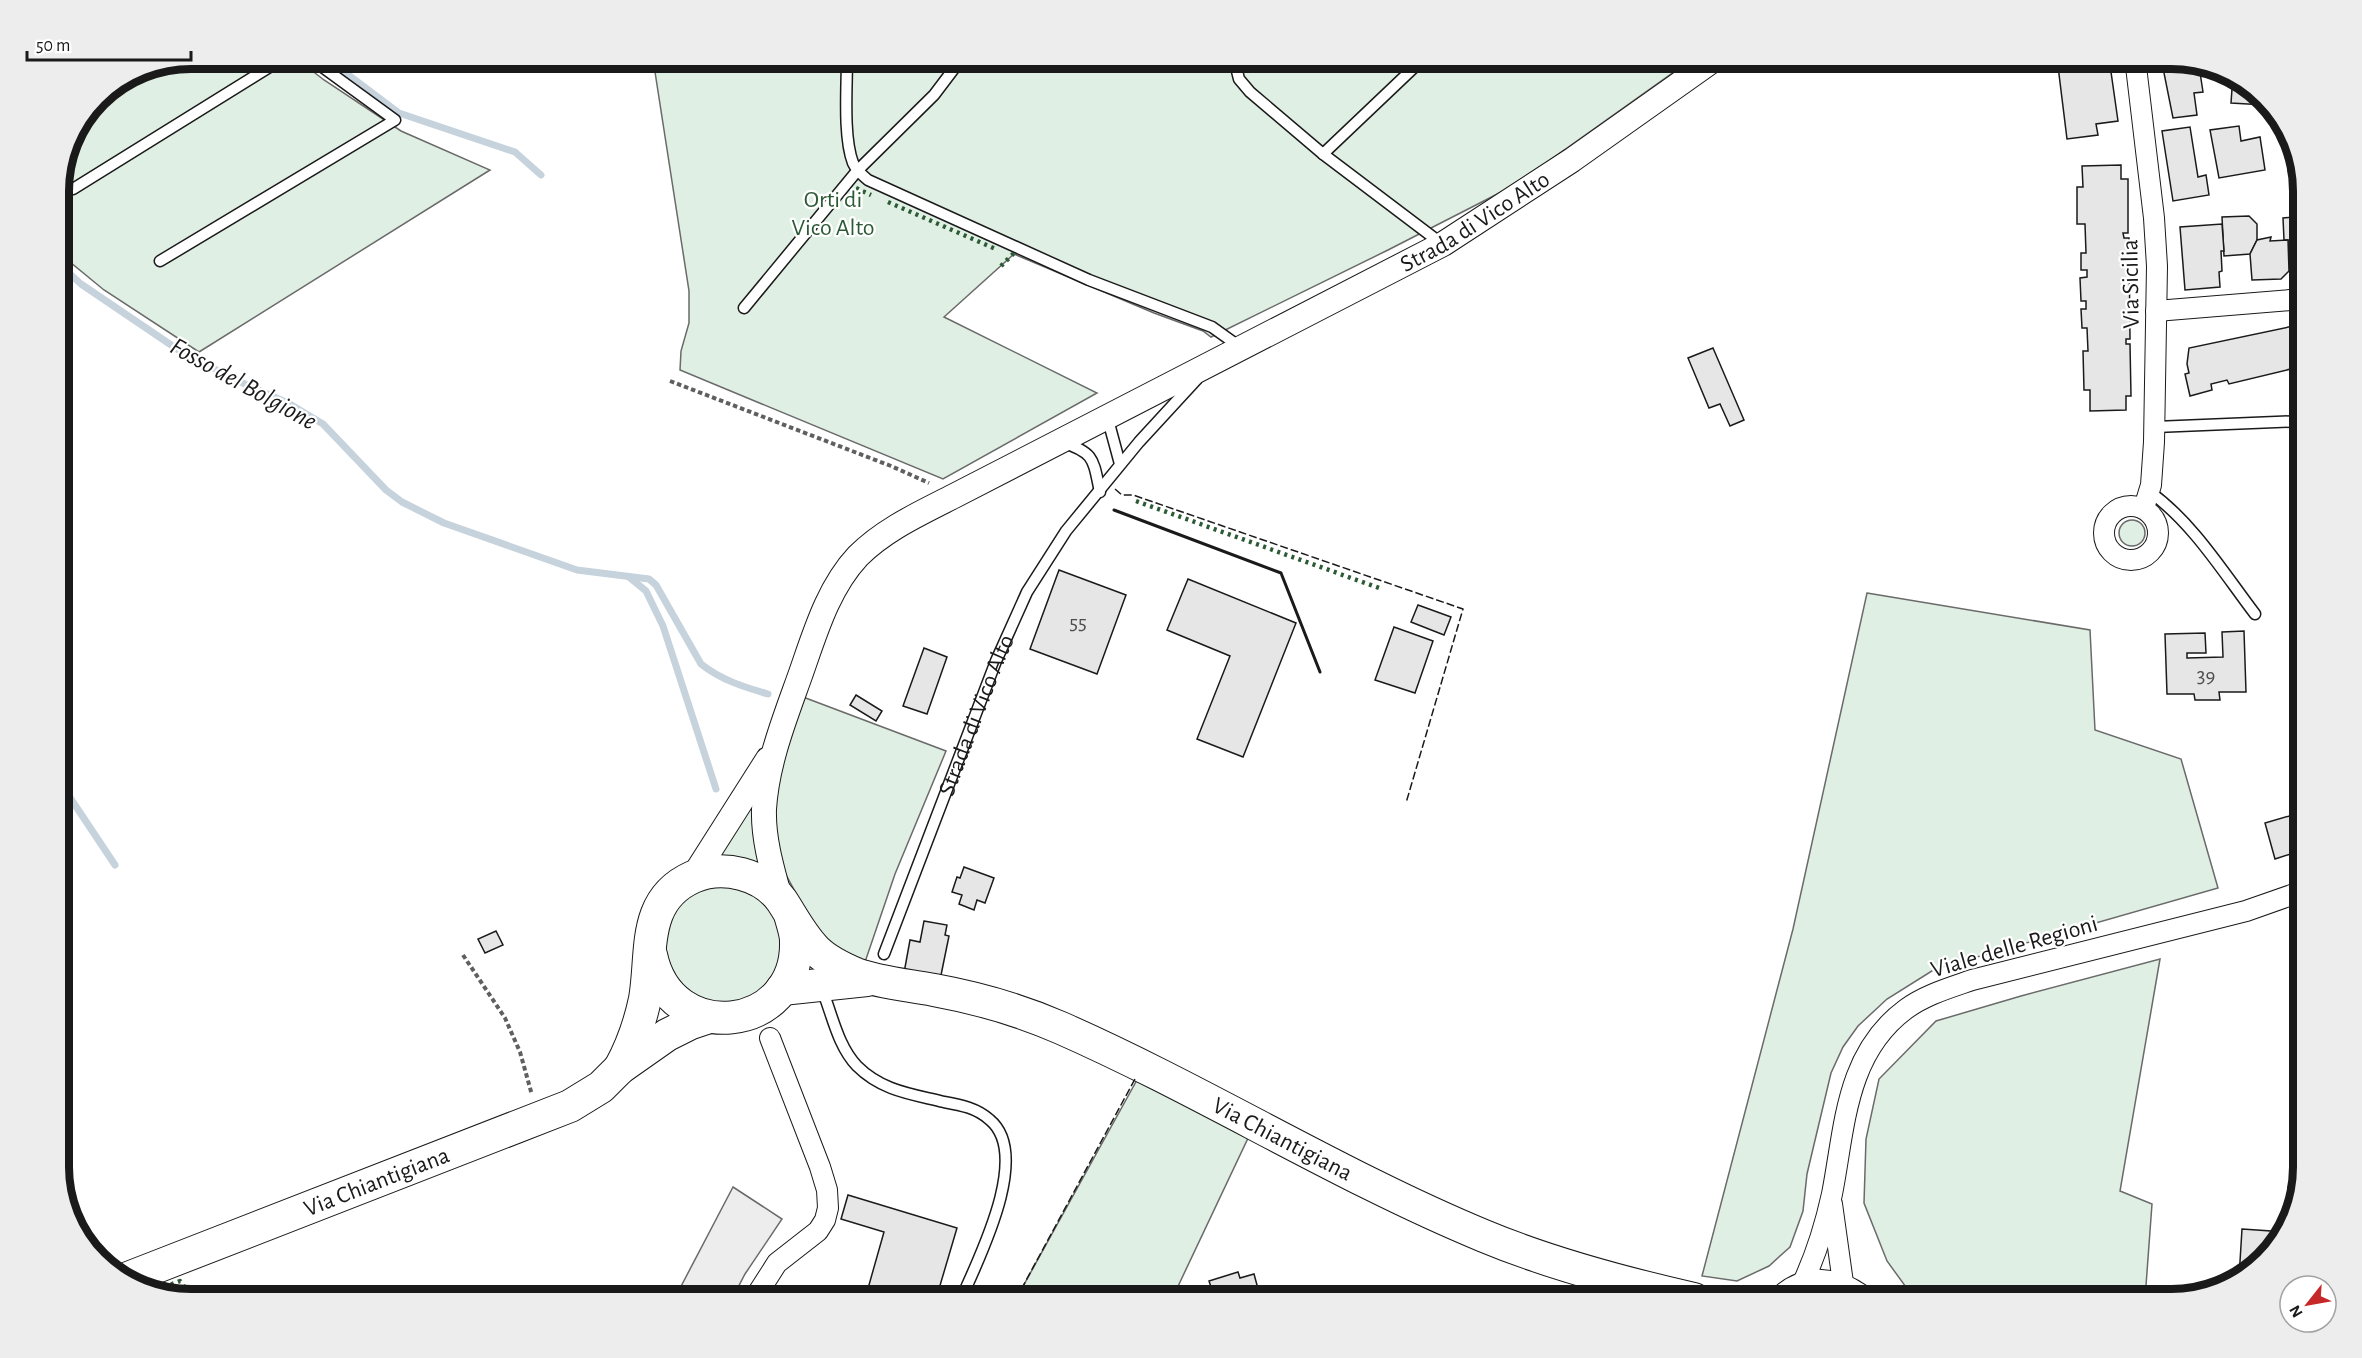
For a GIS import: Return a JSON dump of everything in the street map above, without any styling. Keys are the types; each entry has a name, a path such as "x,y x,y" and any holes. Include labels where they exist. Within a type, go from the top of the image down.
{"main road":[{"name":"Via Chiantigiana","path":"620,1068 631,1047 644,1003 652,925 660,905 675,889 693,877 716,871 740,873 762,882 785,906 807,940 822,955 839,966 878,967 957,994 1023,1013 1078,1036 1480,1235 1567,1265 1657,1289"},
{"name":"Via Chiantigiana","path":"649,947 654,971 667,992 686,1008 709,1017 743,1016 759,1009 782,989 793,966 796,940 785,906"},
{"name":"Via Chiantigiana","path":"782,989 820,984 878,967"},
{"name":"Via Chiantigiana","path":"135,1275 538,1119 586,1097 601,1087 620,1068 677,1029 709,1017"},
{"path":"1805,1289 1815,1285 1837,1289"}],"street":[{"name":"Strada di Vico Alto","path":"785,906 770,860 764,825 764,808 774,750 816,629 839,582 856,558 882,536 954,496 1443,244 1572,160 1700,69"},
{"name":"Via Sicilia","path":"2135,69 2154,218 2157,311 2155,427 2147,500"},
{"path":"2157,311 2293,299"},
{"name":"Strada di Vico Alto","path":"693,877 774,750"},
{"name":"Viale delle Regioni","path":"1791,1289 1816,1249 1831,1196 1848,1102 1859,1066 1875,1040 1899,1015 1937,993 1972,980 2246,911 2293,895"},
{"path":"760,1289 777,1263 818,1230 825,1220 828,1209 827,1190 820,1167 770,1038"},
{"name":"Viale delle Regioni","path":"1831,1196 1836,1248 1848,1289"}],"lane":[{"path":"69,189 73,189 266,69"},
{"path":"160,261 395,120 325,69"},
{"path":"847,69 850,151 857,171 877,185 1089,280 1212,327 1230,353"},
{"path":"744,308 857,171 934,94 953,69"},
{"path":"1237,69 1243,85 1323,154 1443,244"},
{"path":"1323,154 1412,69"},
{"name":"Strada di Vico Alto","path":"878,967 1018,611 1039,570 1057,543 1100,492 1120,464 1182,395 1230,353"},
{"path":"1107,416 1120,464"},
{"path":"2155,427 2293,421"},
{"path":"1060,441 1081,448 1088,453 1095,469 1100,492"},
{"path":"2147,500 2162,501 2187,527 2255,614"},
{"path":"820,984 844,1047 856,1065 872,1078 900,1092 973,1108 991,1120 1001,1133 1005,1175 998,1212 965,1289"}],"path":[{"path":"670,381 891,466 954,496"},
{"path":"464,955 505,1018 520,1052 538,1119"}],"green space":[{"path":"183,69 310,69 401,131 490,170 199,352 104,290 69,261 69,183 73,159 78,144 90,123 105,105 130,85 152,75"},
{"name":"Orti di Vico Alto","path":"655,69 1678,69 1515,185 1211,337 1203,331 1154,313 1014,254 944,317 1097,393 943,479 680,370 681,351 689,323 689,291"},
{"path":"2132,520 2141,524 2145,533 2141,542 2132,546 2123,542 2119,533 2123,524"},
{"path":"1867,593 2090,630 2095,730 2181,759 2218,888 1935,969 1887,999 1858,1026 1843,1047 1831,1073 1807,1174 1803,1211 1790,1247 1769,1266 1737,1281 1702,1276 1793,929"},
{"path":"803,697 946,751 895,874 864,965 839,953 817,932 778,860 773,837 776,783"},
{"path":"757,794 763,866 713,858"},
{"path":"723,884 746,889 765,902 778,921 783,944 778,967 765,986 746,999 723,1004 700,999 681,986 668,967 663,944 668,921 681,902 700,889"},
{"path":"2160,959 2120,1191 2152,1204 2146,1289 1907,1289 1887,1261 1864,1203 1866,1139 1879,1079 1936,1021"},
{"path":"1137,1080 1249,1136 1177,1289 1022,1289"}],"shaded area":[{"path":"733,1187 782,1219 737,1289 680,1289"}],"building":[{"path":"2058,69 2111,69 2118,121 2096,124 2098,135 2067,139"},
{"path":"2163,69 2200,72 2203,92 2194,93 2197,115 2173,118"},
{"path":"2232,85 2257,105 2231,103"},
{"path":"2239,126 2241,141 2260,137 2265,170 2219,178 2210,130"},
{"path":"2190,127 2198,177 2206,175 2209,195 2173,201 2162,131"},
{"path":"2121,165 2121,179 2128,179 2128,233 2123,233 2124,238 2129,238 2130,339 2126,339 2126,344 2130,344 2131,396 2126,396 2126,410 2090,411 2090,390 2084,390 2083,351 2088,351 2087,328 2082,328 2081,309 2086,309 2086,301 2081,301 2080,278 2087,277 2087,270 2081,270 2081,253 2086,253 2085,224 2077,224 2077,187 2083,187 2082,166"},
{"path":"2249,216 2257,224 2257,240 2250,254 2224,256 2222,217"},
{"path":"2293,217 2293,255 2289,255 2288,240 2284,240 2283,218"},
{"path":"2222,224 2224,251 2221,251 2220,287 2185,290 2180,227"},
{"path":"2271,237 2270,241 2288,240 2289,271 2281,279 2252,280 2250,254 2257,240"},
{"path":"2293,326 2293,368 2229,384 2227,380 2211,384 2212,390 2190,396 2185,374 2189,373 2187,364 2189,348"},
{"path":"1713,348 1744,420 1730,426 1720,404 1709,408 1688,358"},
{"path":"1059,570 1126,595 1097,674 1030,649"},
{"path":"1188,579 1296,623 1243,757 1197,739 1230,656 1167,630"},
{"path":"1418,605 1451,617 1444,635 1411,622"},
{"path":"1394,627 1433,641 1415,693 1375,680"},
{"path":"2244,631 2246,692 2219,692 2220,700 2195,700 2194,694 2167,694 2165,634 2205,633 2206,653 2187,653 2187,658 2223,657 2222,632"},
{"path":"924,648 947,657 927,714 903,706"},
{"path":"856,695 882,711 876,721 850,705"},
{"path":"2293,815 2293,853 2275,859 2265,823"},
{"path":"964,867 994,878 985,903 977,900 974,910 959,904 962,895 952,892 957,877 960,878"},
{"path":"924,921 947,925 945,935 949,936 940,980 904,973 910,940 920,942"},
{"path":"496,931 503,945 485,953 478,939"},
{"path":"848,1195 957,1228 939,1289 868,1289 884,1232 841,1219"},
{"path":"2242,1229 2275,1231 2257,1253 2240,1268"},
{"path":"1238,1272 1240,1278 1254,1274 1258,1289 1212,1289 1209,1281"}],"waterway":[{"path":"341,69 399,113 515,152 541,175"},
{"name":"Fosso del Bolgione","path":"69,273 81,284 180,351 236,380 288,403 323,424 386,490 402,502 444,523 577,570 649,579 656,585 701,664 725,679 768,694"},
{"path":"629,577 646,591 663,626 716,789"},
{"path":"69,796 115,865"}],"hedge":[{"path":"856,188 871,195"},
{"path":"888,202 998,250"},
{"path":"1001,266 1014,253"},
{"path":"1136,501 1382,589"},
{"path":"166,1286 180,1281 186,1289"}],"fence":[{"path":"1115,489 1122,495 1133,495 1463,609 1406,803"},
{"path":"1021,1289 1135,1079"}],"wall":[{"path":"1114,510 1281,573 1320,672"}]}
